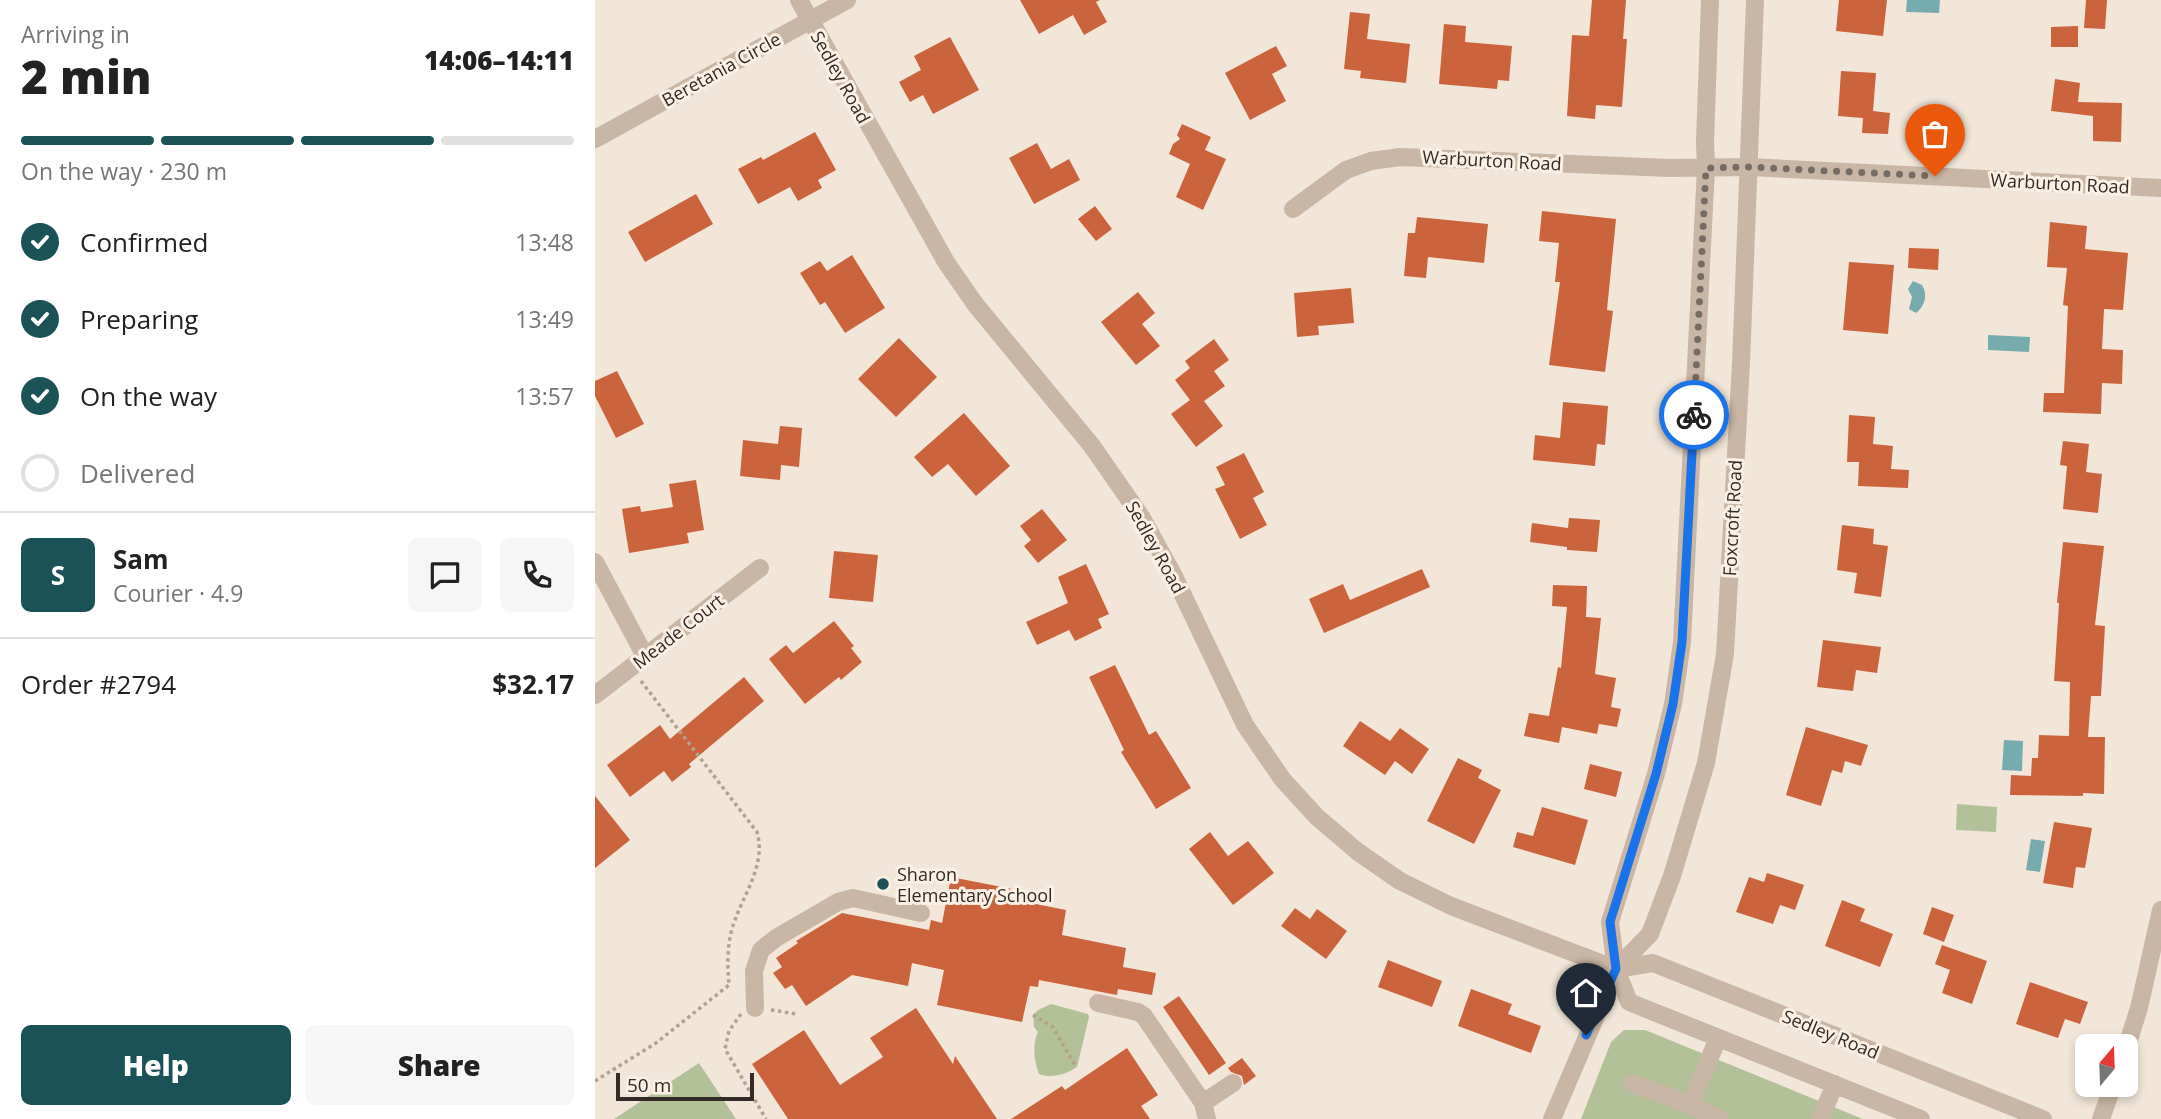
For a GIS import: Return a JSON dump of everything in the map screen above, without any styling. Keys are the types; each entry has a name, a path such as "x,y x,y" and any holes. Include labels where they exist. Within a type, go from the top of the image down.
{"street":[{"name":"Sedley Road","path":"799,0 946,262 975,304 1091,446 1142,518 1174,576 1245,725 1283,780 1344,842 1400,881 1451,906 1616,969 1654,963 2043,1119"},
{"name":"Beretania Circle","path":"595,139 847,0"},
{"path":"1710,0 1706,168 1682,642 1673,704 1656,774 1610,922 1616,969 1629,1002 1921,1119"},
{"name":"Foxcroft Road","path":"1552,1119 1616,969 1650,934 1672,876 1706,763 1725,654 1755,0"},
{"name":"Warburton Road","path":"1293,209 1346,170 1371,161 1401,157 1659,168 1749,167 2161,188"},
{"path":"595,562 638,662"},
{"name":"Meade Court","path":"595,695 760,568"},
{"path":"755,1008 755,964 766,946 842,900 853,898 921,913"},
{"path":"2131,1034 2161,910"},
{"path":"1098,1003 1138,1012 1144,1016 1205,1111 1233,1083"},
{"path":"1690,1105 1718,1038"},
{"path":"1632,1083 1720,1119"},
{"path":"1820,1119 1835,1084"},
{"path":"2101,1119 2109,1097"}],"path":[{"path":"638,662 757,832 759,848 752,882 731,933 729,985"},
{"path":"595,1081 656,1043 729,985 754,980"},
{"path":"767,1119 725,1049 727,1036 738,1016 755,1008 797,1014"},
{"path":"1033,1016 1052,1026 1076,1068"}],"green space":[{"path":"1957,804 1997,807 1996,832 1956,830"},
{"path":"1051,1004 1088,1014 1089,1017 1077,1067 1054,1076 1039,1074 1034,1048 1038,1032 1034,1027 1033,1015"},
{"path":"1624,1030 1645,1030 1863,1119 1581,1119 1611,1042"},
{"path":"699,1063 736,1119 614,1119"}],"water":[{"path":"1907,0 1940,0 1939,13 1906,12"},
{"path":"1913,281 1922,285 1925,293 1923,304 1916,313 1909,309 1912,297 1908,289"},
{"path":"1988,335 2030,337 2029,352 1988,350"},
{"path":"2004,740 2023,741 2022,771 2002,770"},
{"path":"2031,839 2045,841 2040,872 2026,870"}],"building":[{"path":"1020,0 1100,0 1096,2 1107,22 1084,35 1073,15 1039,34"},
{"path":"1592,0 1626,0 1623,39 1627,39 1622,107 1596,105 1595,119 1567,116 1572,35 1589,36"},
{"path":"1839,0 1887,0 1883,36 1836,31"},
{"path":"2086,0 2107,0 2105,29 2084,28"},
{"path":"1350,12 1370,14 1367,39 1410,44 1406,83 1360,78 1361,71 1344,69"},
{"path":"1444,24 1466,26 1465,42 1512,46 1509,81 1498,80 1497,89 1439,84"},
{"path":"2078,26 2078,47 2051,47 2051,27"},
{"path":"950,37 979,90 933,114 923,95 910,102 899,82 921,70 914,56"},
{"path":"1276,46 1287,66 1272,74 1286,101 1250,120 1225,73"},
{"path":"1841,71 1876,73 1873,111 1890,113 1888,134 1862,133 1863,118 1838,116"},
{"path":"2055,79 2080,83 2078,102 2122,103 2121,142 2093,141 2093,116 2051,111"},
{"path":"1182,124 1211,137 1205,150 1226,159 1203,210 1176,197 1190,164 1169,154 1173,144 1180,139 1177,135"},
{"path":"815,132 836,170 818,180 822,188 798,201 790,187 758,204 738,169 761,157 763,160"},
{"path":"1037,143 1051,169 1069,159 1080,180 1034,204 1009,158"},
{"path":"696,194 713,224 645,262 628,232"},
{"path":"1095,206 1112,229 1096,241 1078,219"},
{"path":"1542,211 1616,219 1607,310 1613,311 1605,372 1549,365 1560,282 1555,282 1559,243 1539,241"},
{"path":"1417,217 1488,224 1484,263 1428,257 1426,278 1404,276 1408,233 1415,233"},
{"path":"2050,222 2087,226 2085,249 2128,253 2123,310 2104,309 2102,349 2123,350 2122,384 2102,383 2101,414 2043,412 2044,393 2064,393 2068,306 2063,305 2067,268 2047,267"},
{"path":"1909,248 1939,249 1938,270 1908,268"},
{"path":"852,255 885,308 845,333 825,302 820,305 800,273 820,261 827,271"},
{"path":"1849,262 1894,265 1888,334 1843,330"},
{"path":"1351,288 1354,323 1318,326 1319,335 1297,337 1294,293"},
{"path":"1138,292 1155,313 1142,324 1160,346 1136,365 1101,322"},
{"path":"899,338 937,377 896,417 858,379"},
{"path":"1214,339 1229,360 1214,371 1225,386 1204,401 1223,426 1196,447 1171,414 1190,400 1175,380 1190,368 1185,361"},
{"path":"617,371 644,424 616,438 595,396 595,381"},
{"path":"1563,402 1608,406 1605,445 1597,444 1595,466 1533,460 1535,435 1560,438"},
{"path":"964,413 1010,466 976,496 948,464 932,477 914,457"},
{"path":"1849,415 1875,417 1873,444 1893,446 1891,469 1909,470 1908,488 1858,486 1859,462 1847,462"},
{"path":"780,426 802,428 799,467 781,465 780,480 740,476 743,440 778,444"},
{"path":"2063,441 2089,444 2086,472 2102,474 2098,513 2063,509 2067,466 2060,465"},
{"path":"1244,453 1264,492 1253,498 1267,525 1240,539 1215,489 1225,485 1216,467"},
{"path":"696,480 704,530 687,533 689,543 629,553 622,509 640,506 641,512 673,507 669,484"},
{"path":"1042,509 1067,540 1038,563 1024,546 1031,540 1020,526"},
{"path":"1569,518 1600,520 1597,552 1567,550 1567,547 1530,542 1532,523 1568,528"},
{"path":"1842,525 1874,529 1873,544 1888,546 1881,597 1854,593 1857,573 1837,570"},
{"path":"2063,542 2104,546 2095,625 2105,626 2101,696 2091,696 2088,737 2105,737 2104,794 2010,795 2011,775 2031,776 2032,758 2038,758 2039,735 2069,736 2070,682 2054,681"},
{"path":"834,551 878,555 873,602 829,598"},
{"path":"1086,564 1109,614 1098,619 1102,628 1075,641 1069,630 1037,645 1026,622 1068,603 1058,577"},
{"path":"1422,569 1430,587 1324,633 1309,599 1343,584 1350,600"},
{"path":"1553,585 1587,586 1586,617 1601,618 1595,674 1616,678 1611,707 1621,709 1617,727 1599,724 1597,734 1562,727 1559,743 1524,736 1529,713 1549,716 1558,667 1561,668 1567,607 1552,606"},
{"path":"834,621 854,646 851,648 862,662 805,704 769,659 786,645 793,653"},
{"path":"1823,640 1881,647 1877,673 1856,670 1853,691 1817,687"},
{"path":"1115,665 1149,735 1156,731 1191,788 1156,809 1121,752 1124,750 1089,677"},
{"path":"744,677 764,701 689,764 691,767 672,782 664,771 630,797 607,765 660,725 670,739"},
{"path":"1360,721 1390,741 1400,728 1429,749 1412,774 1395,761 1385,775 1343,746"},
{"path":"1806,727 1868,745 1861,766 1845,761 1842,773 1832,770 1821,806 1786,795"},
{"path":"1458,758 1482,770 1478,778 1501,790 1474,844 1427,821"},
{"path":"1590,764 1622,772 1616,797 1584,789"},
{"path":"595,796 630,840 595,868"},
{"path":"1542,807 1588,820 1575,865 1513,847 1517,832 1533,836"},
{"path":"2054,822 2092,828 2085,868 2076,867 2073,888 2043,883"},
{"path":"1210,832 1228,856 1248,841 1274,873 1233,905 1189,849"},
{"path":"1767,873 1804,885 1795,910 1780,905 1773,924 1736,912 1749,877 1764,882"},
{"path":"951,877 1012,889 1011,899 1066,910 1062,935 1126,948 1123,967 1156,973 1152,995 1118,989 1117,995 1039,980 1038,987 1030,986 1022,1022 937,1005 944,970 912,963 908,986 852,975 806,1006 792,985 785,989 773,973 782,967 776,958 798,943 796,941 842,913 929,930 931,920 942,923"},
{"path":"1842,900 1865,909 1860,921 1893,934 1880,967 1825,946"},
{"path":"1932,907 1954,915 1944,942 1923,934"},
{"path":"1295,908 1310,919 1317,909 1347,931 1326,959 1281,926"},
{"path":"1942,945 1987,961 1972,1004 1942,993 1950,970 1935,964"},
{"path":"1388,960 1442,981 1432,1007 1378,987"},
{"path":"2030,982 2088,1002 2080,1024 2065,1019 2058,1038 2016,1024"},
{"path":"1471,989 1512,1004 1508,1014 1541,1026 1531,1053 1458,1026"},
{"path":"1179,996 1226,1063 1209,1075 1163,1007"},
{"path":"916,1008 953,1064 955,1056 997,1119 788,1119 752,1064 804,1030 840,1085 883,1057 870,1038"},
{"path":"1127,1048 1158,1095 1141,1106 1150,1119 1011,1119 1062,1086 1065,1090"},
{"path":"1242,1058 1256,1076 1244,1085 1242,1076 1228,1068"}],"way so far":[{"path":"1694,415 1706,168 1749,167 1935,176"}],"place":[{"name":"Sharon Elementary School","path":"883,884"}],"route":[{"path":"1586,1035 1616,969 1610,922 1656,774 1673,704 1682,642 1694,415"}]}
